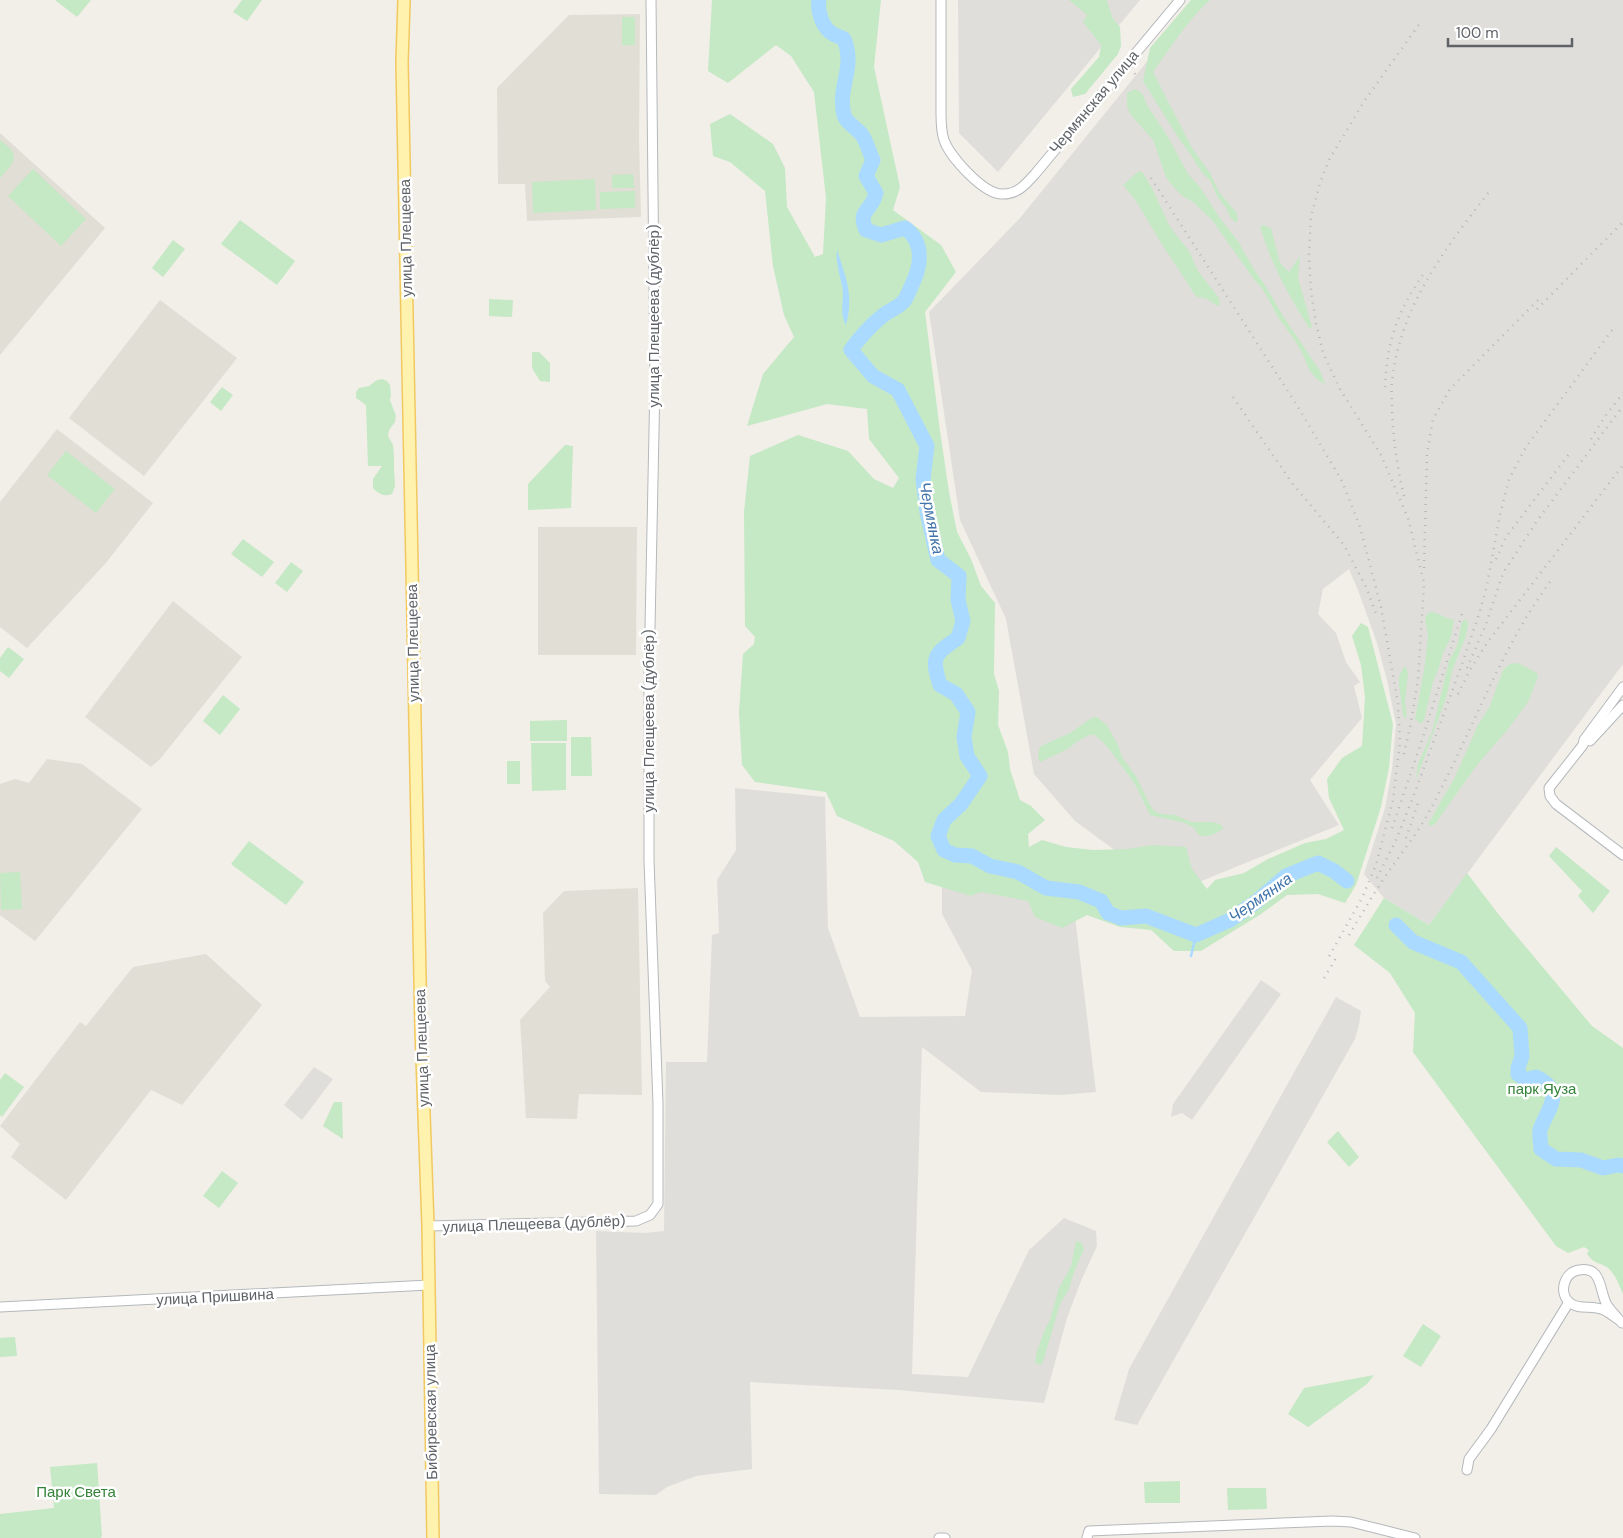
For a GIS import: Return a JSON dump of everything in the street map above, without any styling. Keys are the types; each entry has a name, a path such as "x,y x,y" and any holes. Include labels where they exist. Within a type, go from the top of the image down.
{"main road":[{"name":"улица Плещеева","path":"404,0 403,86 410,516 421,1030 429,1285"},
{"name":"Бибиревская улица","path":"429,1285 433,1538"}],"street":[{"name":"улица Плещеева (дублёр)","path":"428,1226 636,1221 650,1215 658,1204 658,1104 649,860 649,667 655,382 651,0"},
{"name":"Чермянская улица","path":"941,0 941,126 945,141 958,163 974,179 990,190 1002,195 1019,190 1035,174 1180,0"},
{"path":"1623,687 1584,740 1583,745 1549,788 1550,796 1556,804 1623,855"},
{"path":"1583,745 1587,744 1623,705"},
{"path":"1586,1269 1595,1273 1600,1281 1608,1306 1623,1323 1604,1310 1590,1306 1580,1307 1570,1302 1565,1295 1564,1285 1568,1276 1576,1270 1586,1269"},
{"name":"улица Пришвина","path":"0,1307 429,1285"},
{"path":"1590,1306 1598,1300 1602,1291"},
{"path":"1467,1470 1470,1459 1570,1302"},
{"path":"1088,1535 1332,1521 1351,1522 1415,1538"},
{"path":"939,1538 945,1538"}],"shaded area":[{"path":"958,0 1140,0 998,172 959,133"},
{"path":"1197,0 1623,0 1623,664 1429,925 1384,898 1364,874 1385,808 1392,769 1396,724 1377,643 1349,569 1323,589 1318,614 1336,633 1346,662 1360,682 1354,686 1362,718 1310,780 1339,825 1199,882 1124,857 1075,821 1034,774 1006,619 960,520 929,312 1020,218"},
{"path":"640,14 639,139 641,217 527,221 525,184 498,184 497,88 569,15"},
{"path":"0,133 105,228 0,355"},
{"path":"160,300 237,358 144,476 69,418"},
{"path":"57,429 153,503 105,564 27,648 0,627 0,502"},
{"path":"538,527 637,527 636,655 538,655"},
{"path":"173,601 242,657 160,759 151,767 85,717"},
{"path":"47,759 82,764 142,809 35,941 0,915 0,784 15,779 29,783"},
{"path":"735,788 825,797 828,928 860,1017 965,1016 972,970 942,914 942,883 1074,908 1096,1092 1061,1095 981,1092 922,1047 912,1374 968,1377 1029,1250 1064,1218 1096,1231 1097,1246 1067,1318 1044,1403 898,1390 750,1382 752,1469 696,1476 667,1487 656,1495 599,1494 596,1231 644,1233 664,1231 666,1062 707,1062 712,935 719,933 717,880 736,850"},
{"path":"638,888 642,1095 579,1094 577,1119 526,1118 520,1020 550,987 545,981 543,913 564,891"},
{"path":"206,954 262,1005 182,1105 151,1090 66,1200 11,1157 20,1144 0,1126 80,1022 86,1026 133,967"},
{"path":"1261,980 1281,994 1192,1120 1182,1113 1171,1117 1173,1104"},
{"path":"1336,997 1361,1011 1355,1039 1137,1425 1114,1420 1129,1369"},
{"path":"314,1067 333,1079 302,1120 284,1105"}],"green space":[{"path":"55,0 91,0 77,17"},
{"path":"242,0 262,0 247,21 233,12"},
{"path":"712,0 881,0 874,67 900,187 893,210 941,245 956,272 925,312 940,431 957,532 971,559 981,586 995,603 994,674 999,691 998,725 1008,752 1010,769 1020,800 1031,806 1045,820 1028,834 1029,847 1042,840 1066,847 1093,850 1128,849 1152,845 1186,847 1192,869 1207,889 1215,880 1244,873 1268,859 1305,843 1326,839 1344,830 1329,798 1327,779 1342,758 1362,746 1365,697 1361,665 1352,636 1361,623 1368,627 1393,724 1389,768 1381,807 1356,885 1345,903 1318,894 1287,895 1261,914 1201,951 1174,951 1151,930 1120,927 1087,915 1062,928 1035,917 1028,901 981,892 971,896 925,882 918,862 894,841 837,816 826,792 755,782 742,765 739,712 743,654 754,644 755,637 745,626 744,512 750,456 798,435 848,451 874,479 893,488 899,478 869,439 867,409 827,404 747,426 763,374 794,337 784,315 773,266 765,191 730,162 713,156 710,124 730,114 773,144 785,168 787,207 815,257 823,254 826,198 814,92 791,56 776,45 728,83 708,71"},
{"path":"1069,0 1107,0 1112,17 1120,27 1121,46 1118,54 1085,94 1073,97 1071,89 1099,57 1101,45 1083,22 1087,15"},
{"path":"1191,0 1210,0 1187,25 1153,72 1192,148 1210,173 1219,192 1236,212 1238,219 1236,223 1230,217 1211,182 1200,170 1179,139 1143,81 1150,48"},
{"path":"622,17 635,17 635,45 622,45"},
{"path":"1135,89 1142,93 1147,105 1168,137 1188,174 1200,187 1219,217 1238,241 1283,316 1320,371 1325,384 1316,378 1308,367 1295,340 1277,315 1263,289 1255,281 1212,220 1193,202 1182,196 1166,177 1153,140 1130,114 1127,106 1127,93"},
{"path":"0,140 11,150 14,159 0,178"},
{"path":"33,169 86,219 61,246 8,196"},
{"path":"1139,171 1143,173 1152,188 1170,227 1189,251 1198,271 1219,298 1220,306 1194,294 1136,201 1123,185"},
{"path":"633,174 634,188 612,188 612,175"},
{"path":"595,179 596,210 533,213 532,182"},
{"path":"635,191 635,208 600,209 600,192"},
{"path":"240,220 295,261 277,285 221,244"},
{"path":"1263,225 1271,228 1280,263 1289,272 1300,256 1298,278 1312,327 1309,328 1275,267 1260,227"},
{"path":"173,240 185,249 163,277 152,268"},
{"path":"489,299 513,300 512,317 489,316"},
{"path":"532,352 539,352 550,363 550,382 540,381 532,368"},
{"path":"382,379 390,385 390,400 396,416 388,436 393,445 395,486 392,494 386,495 373,488 373,479 382,466 368,466 366,405 356,398 356,392 359,388 369,386"},
{"path":"222,387 233,395 221,411 210,402"},
{"path":"565,445 573,446 571,508 528,510 528,484"},
{"path":"66,451 115,489 96,513 47,475"},
{"path":"243,539 274,562 262,577 231,554"},
{"path":"291,562 303,571 287,592 275,583"},
{"path":"1430,612 1454,620 1451,637 1433,682 1424,720 1421,724 1415,719 1428,635 1425,618"},
{"path":"1465,619 1468,622 1468,626 1465,639 1453,668 1446,698 1416,780 1418,764 1432,732 1449,661 1457,646 1462,622"},
{"path":"8,647 24,659 9,678 0,671 0,658"},
{"path":"1518,663 1537,673 1538,677 1528,702 1477,765 1435,824 1431,826 1428,824 1454,779 1478,725 1490,706 1503,670 1510,664"},
{"path":"1405,665 1408,673 1405,703 1407,715 1405,719 1399,676"},
{"path":"223,695 240,709 220,735 203,721"},
{"path":"1093,717 1097,717 1107,725 1122,757 1136,776 1154,811 1175,815 1191,822 1213,822 1222,825 1223,829 1212,835 1200,836 1195,829 1185,823 1150,815 1136,786 1110,750 1094,735 1089,735 1068,749 1040,762 1038,754 1041,746 1070,733"},
{"path":"567,720 567,741 530,741 530,721"},
{"path":"571,737 591,737 592,776 571,776"},
{"path":"531,743 566,743 566,790 532,791"},
{"path":"507,761 520,761 520,784 507,784"},
{"path":"249,841 304,882 286,905 231,864"},
{"path":"1556,847 1610,891 1593,913 1578,896 1582,891 1549,856"},
{"path":"20,872 22,909 1,910 0,873"},
{"name":"парк Яуза","path":"1467,873 1499,915 1592,1026 1623,1048 1623,1294 1613,1274 1608,1268 1590,1258 1587,1254 1589,1250 1584,1247 1568,1253 1556,1246 1413,1052 1415,1013 1390,973 1354,945 1384,898 1429,925"},
{"path":"5,1073 24,1087 2,1117 0,1115 0,1080"},
{"path":"334,1102 342,1102 343,1139 323,1126"},
{"path":"1338,1131 1359,1157 1349,1167 1327,1142"},
{"path":"222,1171 238,1183 219,1208 203,1196"},
{"path":"1076,1241 1081,1242 1084,1249 1069,1289 1060,1304 1043,1362 1040,1365 1035,1363 1036,1354 1050,1320 1059,1288 1071,1266"},
{"path":"1423,1324 1441,1336 1421,1367 1403,1356"},
{"path":"15,1337 17,1356 0,1357 0,1338"},
{"path":"1374,1375 1367,1384 1308,1427 1288,1414 1304,1388"},
{"name":"Парк Света","path":"97,1463 101,1538 0,1538 0,1514 54,1508 50,1467"},
{"path":"1180,1481 1180,1503 1145,1503 1144,1482"},
{"path":"1227,1488 1266,1488 1267,1509 1228,1510"}],"water":[{"path":"837,250 849,295 846,325 842,313 843,293 837,261"}],"waterway":[{"name":"Чермянка","path":"819,0 823,23 834,35 844,39 847,49 848,59 842,105 844,115 847,121 862,135 873,160 866,176 876,193 864,214 866,230 881,235 905,228 916,241 918,248 919,263 917,271 905,299 900,305 876,322 851,350 873,376 898,390 927,446 923,479 927,512 938,560 959,576 958,600 963,621 958,638 939,653 935,662 940,685 956,694 968,712 964,737 967,756 980,776 961,804 944,820 938,836 944,850 955,855 972,856 990,866 1018,872 1046,888 1079,892 1101,901 1108,913 1121,918 1146,916 1196,935 1230,920 1256,902 1286,876 1318,863 1334,871 1347,881"},
{"name":"Чермянка","path":"1396,925 1413,942 1461,962 1520,1028 1522,1056 1518,1074 1526,1080 1536,1077 1551,1089 1553,1095 1550,1108 1540,1130 1541,1149 1556,1159 1581,1160 1603,1168 1623,1166"},
{"path":"1191,956 1196,935"}],"railway":[{"path":"1404,754 1418,680 1424,583 1408,518 1381,455 1340,389 1323,353 1311,291 1309,255 1311,216 1320,183 1329,160 1363,103 1420,23"},
{"path":"1128,61 1136,76"},
{"path":"1151,178 1298,407 1342,481 1360,527 1381,607 1398,704 1400,742 1393,800 1376,865 1362,898 1327,960"},
{"path":"1404,496 1399,474 1393,420 1392,385 1396,355 1414,305 1427,281 1456,235 1489,192"},
{"path":"1537,309 1623,222"},
{"path":"1385,387 1391,340 1401,313 1425,272"},
{"path":"1424,568 1427,454 1433,419 1450,389 1539,299"},
{"path":"1377,878 1396,840 1412,800 1480,611 1509,479 1526,447 1615,326"},
{"path":"1591,439 1623,393"},
{"path":"1233,397 1292,483 1344,545 1367,589 1376,614"},
{"path":"1467,668 1486,624 1503,573 1537,521 1623,406"},
{"path":"1496,559 1506,537 1569,454"},
{"path":"1458,694 1487,643 1623,465"},
{"path":"1349,935 1380,884 1426,817 1517,633 1553,578"},
{"path":"1392,828 1462,614"},
{"path":"1406,838 1418,803"},
{"path":"1324,978 1338,955"}]}
